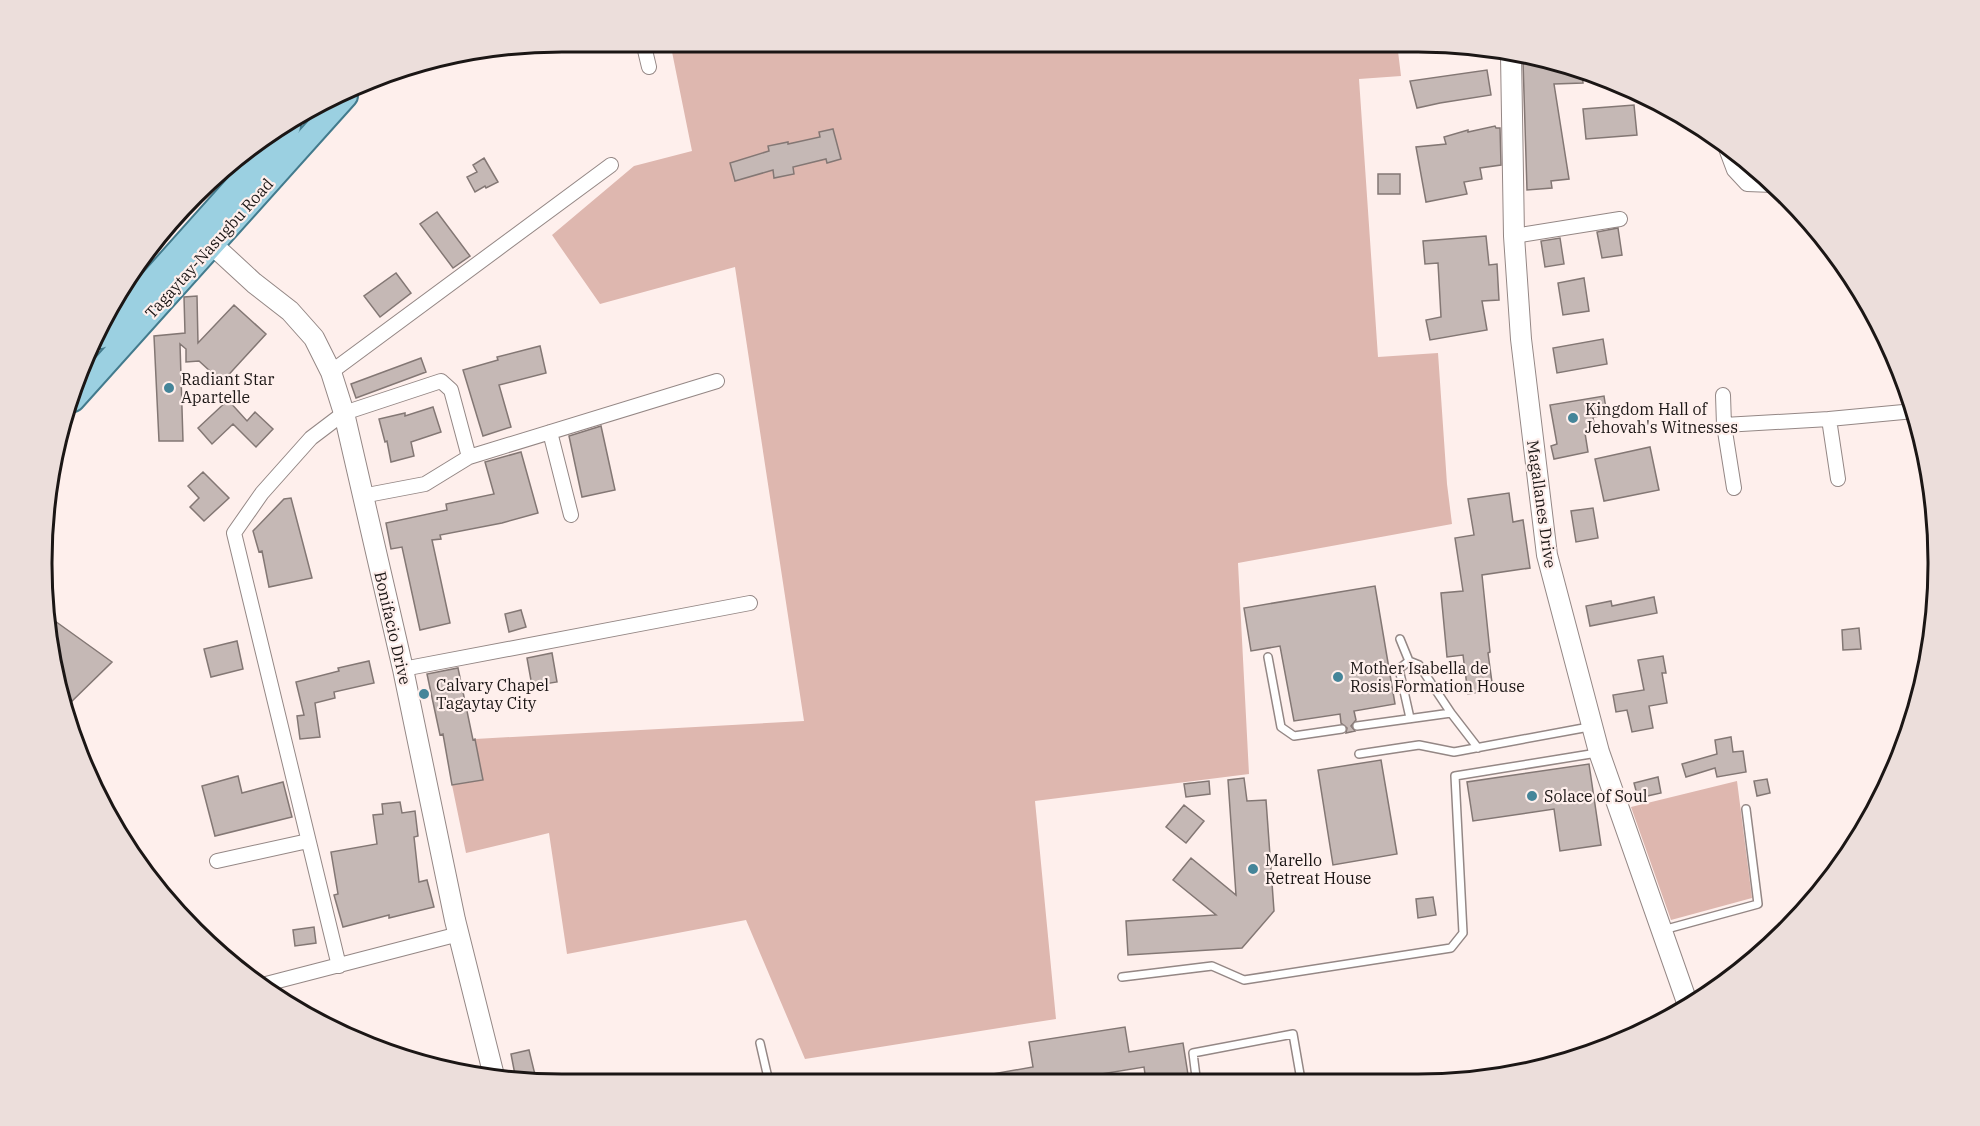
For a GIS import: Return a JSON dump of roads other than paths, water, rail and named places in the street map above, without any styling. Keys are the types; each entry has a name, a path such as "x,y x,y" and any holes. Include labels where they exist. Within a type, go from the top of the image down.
{"main road":[{"name":"Tagaytay-Nasugbu Road","path":"109,329 205,238 337,105"},
{"name":"Tagaytay-Nasugbu Road","path":"85,386 205,238 281,138"}],"street":[{"path":"645,52 649,68"},
{"name":"Magallanes Drive","path":"1511,61 1514,236 1524,368 1546,555 1599,752 1685,997"},
{"path":"1730,160 1734,170 1747,184 1760,184"},
{"path":"331,372 610,165"},
{"path":"1514,236 1620,219"},
{"name":"Bonifacio Drive","path":"205,238 254,283 290,311 314,338 331,372 344,413 403,669 459,934 492,1068"},
{"path":"339,966 234,533 262,493 311,438 344,413 441,381 451,390 469,457"},
{"path":"362,496 425,484 469,457 717,381"},
{"path":"1724,395 1724,425 1734,488"},
{"path":"1724,425 1904,412"},
{"path":"1829,419 1838,479"},
{"path":"550,432 571,515"},
{"path":"403,669 750,603"},
{"path":"217,861 308,841"},
{"path":"272,982 459,934"}],"lane":[{"path":"1400,639 1409,661"},
{"path":"1268,657 1281,728 1294,736 1342,729"},
{"path":"1409,661 1419,664 1451,713 1478,748"},
{"path":"1409,661 1400,669 1410,718"},
{"path":"1357,726 1451,713"},
{"path":"1359,754 1419,745 1454,752 1592,727"},
{"path":"1122,977 1212,966 1244,980 1451,948 1463,933 1455,776 1599,752"},
{"path":"1663,930 1758,904 1746,809"},
{"path":"1196,1074 1192,1053 1293,1034 1300,1074"},
{"path":"760,1042 768,1074"}],"place":[{"name":"Radiant Star Apartelle","path":"169,388"},
{"name":"Kingdom Hall of Jehovah's Witnesses","path":"1573,418"},
{"name":"Mother Isabella de Rosis Formation House","path":"1338,677"},
{"name":"Calvary Chapel Tagaytay City","path":"424,694"},
{"name":"Solace of Soul","path":"1532,796"},
{"name":"Marello Retreat House","path":"1253,869"}]}
